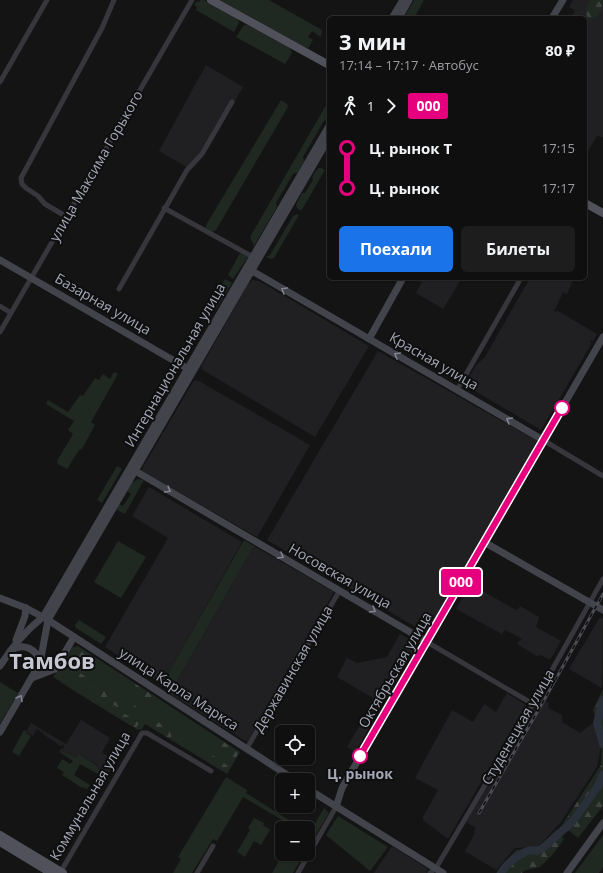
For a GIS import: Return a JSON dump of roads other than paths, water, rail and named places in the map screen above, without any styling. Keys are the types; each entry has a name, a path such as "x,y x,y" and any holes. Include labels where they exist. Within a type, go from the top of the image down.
{"main road":[{"path":"212,0 327,64"},
{"path":"393,16 402,0"},
{"path":"400,16 410,0"},
{"path":"553,16 563,0"},
{"name":"Интернациональная улица","path":"249,269 253,257 327,129"},
{"name":"Интернациональная улица","path":"0,732 40,663 46,619 249,269 327,141"},
{"path":"587,204 603,213"},
{"name":"Базарная улица","path":"0,260 190,370"},
{"name":"Красная улица","path":"249,269 543,440"},
{"path":"369,339 402,280"},
{"name":"Октябрьская улица","path":"336,807 342,788 603,337"},
{"name":"Носовская улица","path":"132,469 427,642"},
{"path":"484,542 603,610"},
{"name":"улица Карла Маркса","path":"0,598 26,608 46,619 284,773"},
{"path":"15,644 25,616 26,608"},
{"name":"Интернациональная улица","path":"0,666 15,644 32,625 46,619"},
{"path":"32,678 55,669 74,637"},
{"path":"9,652 20,647 28,648 35,652 40,663"},
{"path":"315,794 433,870 443,873"},
{"path":"567,873 603,823"},
{"path":"0,835 61,873"},
{"path":"0,842 51,873"}],"street":[{"path":"0,82 47,0"},
{"path":"67,217 45,204 38,196 26,188 22,184 21,178 102,28 114,0"},
{"name":"улица Максима Горького","path":"0,332 192,0"},
{"path":"119,289 164,208 187,170 202,154 232,102"},
{"path":"164,208 253,257"},
{"path":"458,390 520,280"},
{"path":"0,306 11,313"},
{"name":"Красная улица","path":"543,440 603,476"},
{"name":"Студенецкая улица","path":"433,870 533,704 603,579"},
{"name":"Державинская улица","path":"247,748 340,590"},
{"name":"Носовская улица","path":"427,642 533,704"},
{"name":"Коммунальная улица","path":"61,873 142,733 146,732 211,771"},
{"name":"Октябрьская улица","path":"298,873 336,807"},
{"path":"197,873 212,846"}],"waterway":[{"path":"603,700 597,723 603,744"},
{"path":"501,873 507,865 527,851 537,851 543,848 573,821 598,786 603,775"}],"railway":[{"path":"479,813 603,594"}],"place":[{"name":"Ц. рынок","path":"360,756"}],"district":[{"name":"Тамбов","path":"52,661"}]}
